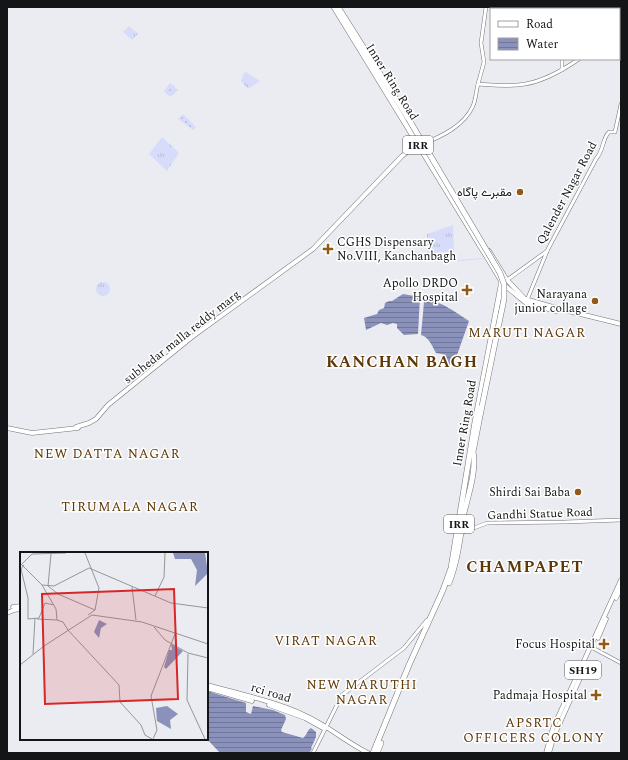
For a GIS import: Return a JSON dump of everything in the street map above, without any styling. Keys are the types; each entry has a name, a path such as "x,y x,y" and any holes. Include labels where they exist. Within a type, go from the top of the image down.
{"highway":[{"name":"Inner Ring Road","path":"334,7 421,144 492,265 506,282 470,449 452,561 445,583 373,753"},
{"name":"Inner Ring Road","path":"338,7 388,85"},
{"path":"388,85 500,273 503,282 504,299 473,452 474,458"},
{"name":"Inner Ring Road","path":"377,753 410,668 451,577 458,554 474,458"}],"main road":[{"name":"Inner Ring Road","path":"388,85 404,108 421,144"},
{"name":"subhedar malla reddy marg","path":"7,428 32,433 83,427 94,423 109,407 177,351 293,266 299,259 313,249 402,156 421,144"},
{"name":"Inner Ring Road","path":"474,458 506,282"},
{"path":"506,282 516,295 533,305 621,325"},
{"path":"506,282 527,300 621,325"},
{"path":"505,294 509,293 516,295"},
{"name":"SH19","path":"546,753 621,580"},
{"name":"SH19","path":"549,753 551,739 621,588"},
{"path":"7,612 20,608"},
{"name":"rci road","path":"208,685 305,715 362,753"},
{"name":"rci road","path":"208,688 268,705 305,718 368,753"}],"street":[{"path":"421,144 447,133 463,120 473,106 484,62 481,43 486,7"},
{"path":"562,60 562,70"},
{"path":"478,84 526,84 541,80 562,70 577,60"},
{"name":"Qalender Nagar Road","path":"506,282 547,251 596,159 602,153 606,136 609,132 615,132 621,104"},
{"path":"527,300 547,251"},
{"name":"Gandhi Statue Road","path":"461,533 487,523 621,520"},
{"path":"313,753 342,695 404,648 430,617"},
{"path":"593,648 621,663"}],"green space":[{"path":"129,26 138,34 132,40 123,32"},
{"path":"246,72 260,81 248,89 241,81 244,73"},
{"path":"170,83 178,90 170,97 164,91"},
{"path":"183,114 196,127 193,130 178,119"},
{"path":"162,137 179,153 167,171 149,154"},
{"path":"453,225 454,252 427,253 427,234"},
{"path":"437,256 446,256 447,261 483,259 450,262 437,261"},
{"path":"100,282 106,282 110,286 110,292 106,296 100,296 96,292 96,286"}],"water":[{"path":"403,294 420,297 418,334 404,335 397,328 397,324 393,323 387,325 381,323 366,330 364,318 377,314 379,310 384,308 385,303 392,301"},
{"path":"426,300 437,302 469,321 456,358 452,364 446,366 446,357 442,354 436,353 428,340 421,335 424,302"},
{"path":"208,691 246,703 246,712 251,714 253,706 273,710 285,715 286,719 281,730 282,732 303,738 311,728 316,732 316,737 311,748 312,749 309,753 220,753 208,740"}],"place":[{"name":"مقبرے پاگاہ","path":"520,192"},
{"name":"CGHS Dispensary No.VIII, Kanchanbagh","path":"328,249"},
{"name":"Apollo DRDO Hospital","path":"467,290"},
{"name":"Narayana junior collage","path":"595,301"},
{"name":"Shirdi Sai Baba","path":"578,492"},
{"name":"Focus Hospital","path":"604,644"},
{"name":"Padmaja Hospital","path":"596,695"}],"district":[{"name":"MARUTI NAGAR","path":"527,333"},
{"name":"KANCHAN BAGH","path":"402,362"},
{"name":"NEW DATTA NAGAR","path":"107,454"},
{"name":"TIRUMALA NAGAR","path":"130,507"},
{"name":"CHAMPAPET","path":"525,567"},
{"name":"VIRAT NAGAR","path":"326,641"},
{"name":"NEW MARUTHI NAGAR","path":"362,692"},
{"name":"APSRTC OFFICERS COLONY","path":"534,730"}]}
